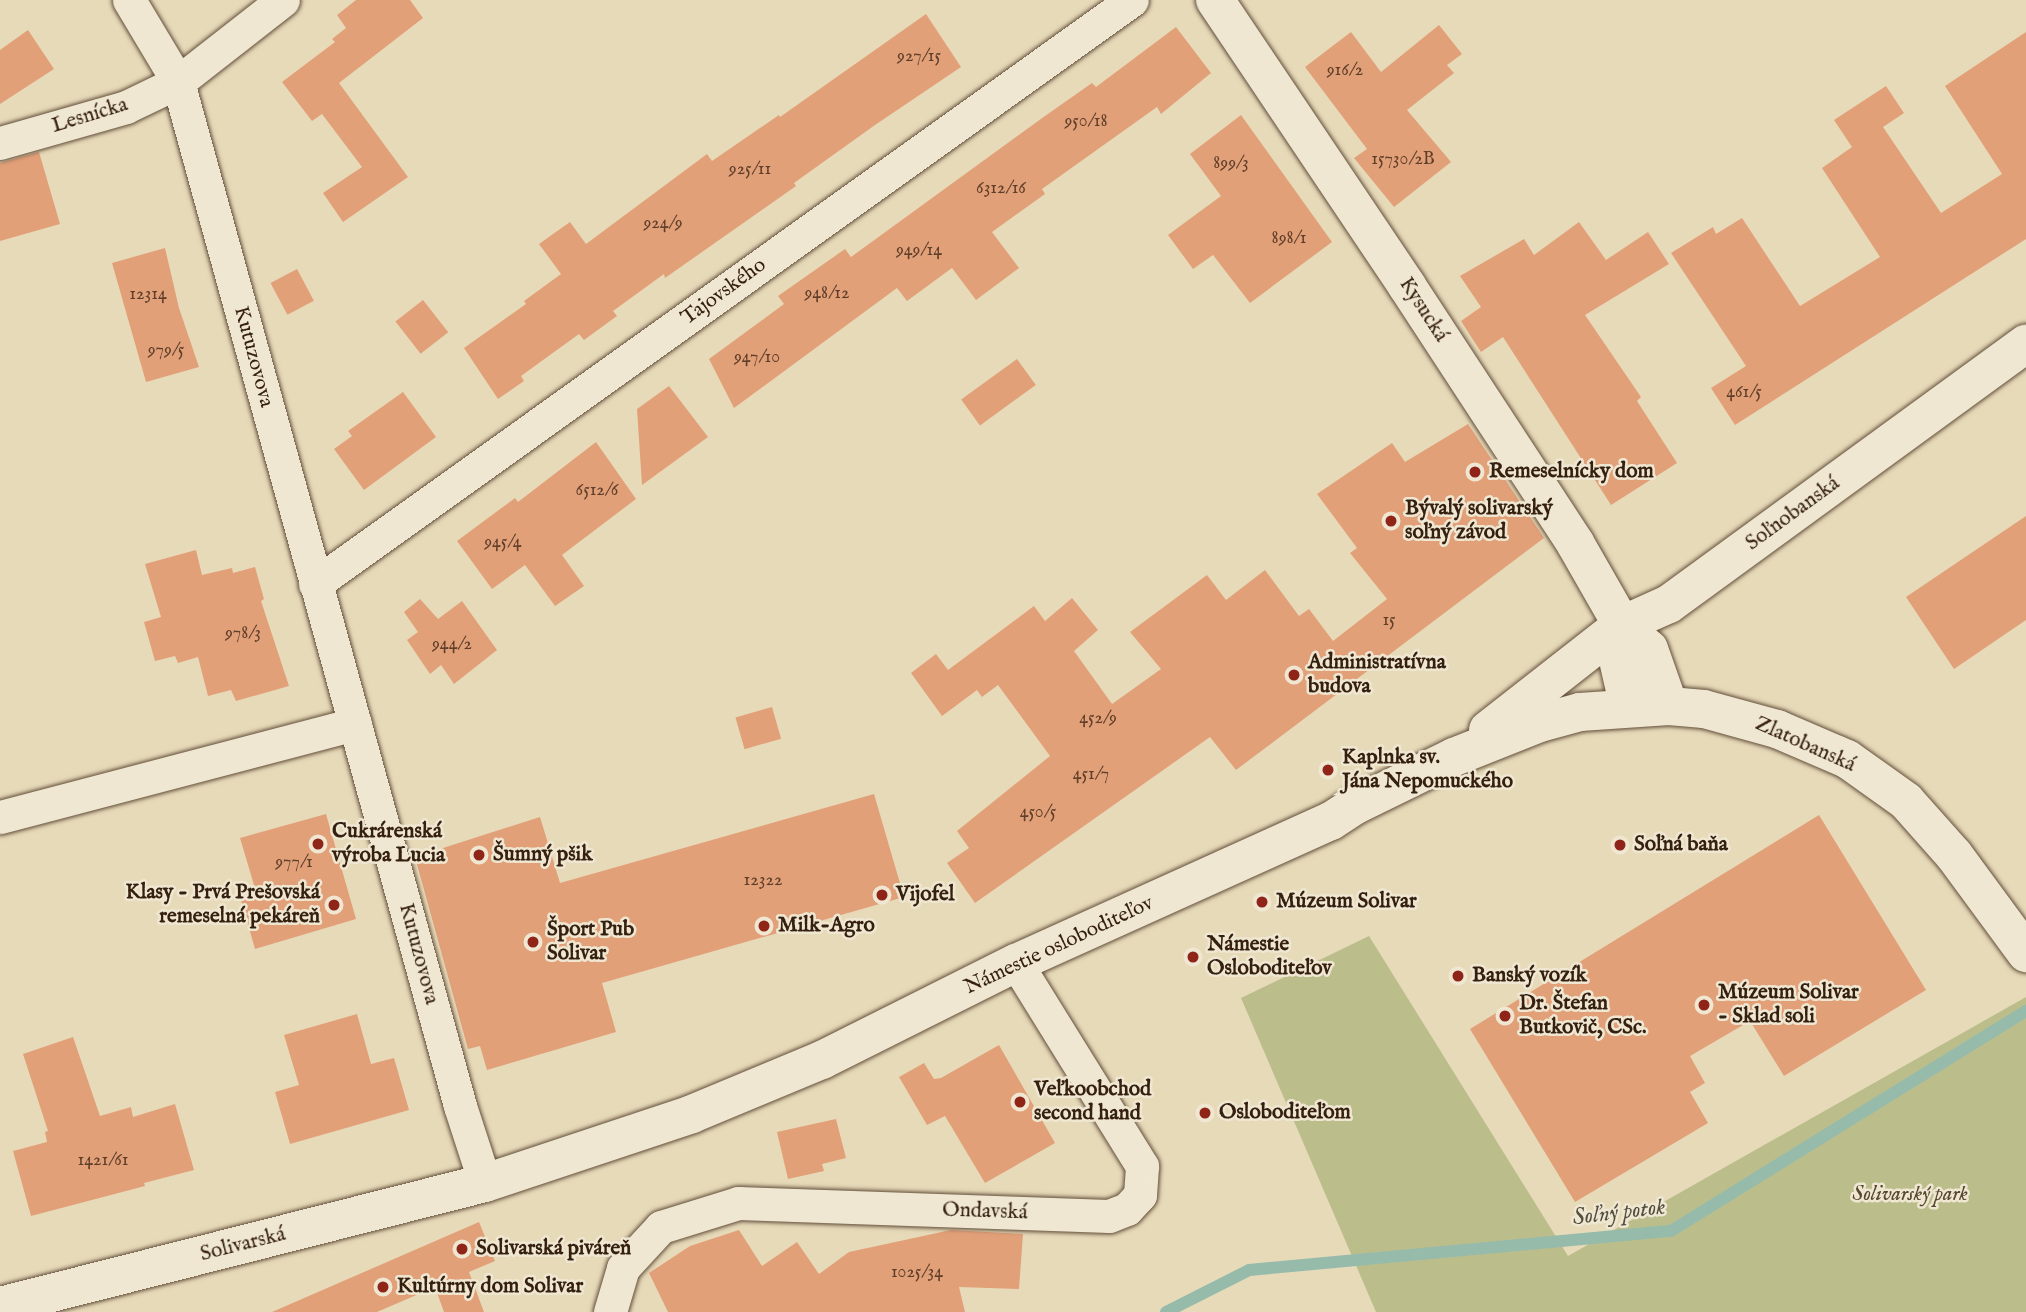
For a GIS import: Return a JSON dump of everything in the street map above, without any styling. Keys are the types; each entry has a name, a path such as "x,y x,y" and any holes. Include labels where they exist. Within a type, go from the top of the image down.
{"street":[{"name":"Kutuzovova","path":"130,0 178,82 460,1105 485,1183"},
{"name":"Lesnícka","path":"0,143 126,107 178,82 283,0"},
{"name":"Tajovského","path":"315,584 1132,0"},
{"name":"Kysucká","path":"1215,0 1575,543 1622,625 1649,649 1669,706"},
{"name":"Soľnobanská","path":"1454,757 1622,625 1669,604 2026,344"},
{"path":"1622,625 1619,664 1629,708"},
{"name":"Zlatobanská","path":"1629,708 1669,706 1738,717 1777,729 1847,759 1906,801 2021,936"},
{"name":"Námestie osloboditeľov","path":"485,1183 692,1114 822,1060 1016,963 1331,821 1356,805 1454,757 1540,723 1580,712 1629,708"},
{"path":"0,817 355,724"},
{"name":"Ondavská","path":"610,1312 624,1268 661,1227 738,1203 1109,1216 1127,1209 1140,1195 1142,1166 1016,963"},
{"name":"Solivarská","path":"0,1306 485,1183"}],"green space":[{"name":"Solivarský park","path":"1369,936 1568,1256 2026,997 2026,1312 1376,1312 1241,998"}],"building":[{"path":"356,0 410,0 423,18 339,83 408,177 343,222 323,193 362,167 322,114 312,121 282,82 335,42 332,39 346,28 337,15"},
{"path":"926,14 961,67 875,125 794,183 796,186 665,278 664,274 613,311 617,316 584,340 579,334 521,376 524,381 498,399 464,348 526,304 524,301 561,274 539,244 570,222 586,244 707,154 712,161 779,115 780,117"},
{"path":"1439,25 1462,54 1447,65 1454,73 1407,110 1451,162 1394,207 1354,158 1367,149 1305,67 1351,32 1381,72"},
{"path":"1176,27 1211,73 1161,114 1157,107 1042,189 1045,194 992,232 1019,268 976,300 952,268 907,301 897,288 734,408 709,359 784,304 778,296 845,249 851,257 1045,116 1092,83 1096,87"},
{"path":"28,30 54,69 0,104 0,50"},
{"path":"2026,32 2026,239 1735,425 1711,388 1746,366 1671,253 1713,227 1716,234 1742,218 1800,306 1880,257 1822,168 1852,147 1834,120 1886,86 1904,113 1883,127 1941,213 2002,174 1945,86"},
{"path":"1241,115 1332,242 1250,303 1213,255 1193,269 1168,235 1221,196 1190,154"},
{"path":"39,152 60,224 0,241 0,163"},
{"path":"1579,222 1606,260 1648,232 1669,264 1585,315 1641,397 1637,401 1677,463 1611,505 1503,337 1481,352 1461,321 1481,307 1460,276 1524,239 1534,255"},
{"path":"165,248 179,308 199,367 146,382 112,263"},
{"path":"297,269 314,301 287,315 271,283"},
{"path":"423,300 448,332 421,354 395,322"},
{"path":"1017,359 1036,385 980,425 961,400"},
{"path":"669,386 708,437 642,485 637,409"},
{"path":"403,392 436,437 364,490 334,449 352,436 348,431"},
{"path":"1468,424 1544,538 1236,770 1210,737 975,903 947,863 969,848 957,831 1050,756 998,685 982,697 977,690 942,716 911,673 936,654 948,670 1034,606 1045,621 1072,598 1098,630 1074,651 1112,704 1161,669 1130,632 1207,575 1226,600 1265,570 1299,616 1309,609 1333,641 1387,599 1350,553 1357,548 1317,494 1392,443 1405,462"},
{"path":"596,442 636,499 562,555 584,586 555,606 525,565 492,589 457,541 515,498 518,502"},
{"path":"2026,516 2026,620 1954,669 1906,597"},
{"path":"196,550 202,575 232,568 233,573 255,567 264,599 261,601 289,686 236,701 231,690 208,696 198,657 178,663 175,656 155,661 144,622 161,617 145,564"},
{"path":"420,599 438,619 462,601 497,650 454,684 441,665 430,674 407,640 418,632 404,612"},
{"path":"772,707 781,739 745,749 735,717"},
{"path":"874,794 904,897 602,983 616,1032 487,1070 480,1046 468,1049 415,857 540,817 560,883"},
{"path":"326,814 356,919 255,949 241,900 257,895 240,838"},
{"name":"Múzeum Solivar - Sklad soli","path":"1819,815 1926,990 1784,1076 1750,1021 1690,1056 1705,1083 1690,1092 1708,1123 1575,1202 1470,1029"},
{"path":"357,1014 371,1064 394,1058 409,1110 290,1144 275,1092 299,1085 284,1035"},
{"path":"73,1037 100,1116 131,1107 133,1117 175,1104 194,1170 31,1216 13,1151 47,1142 45,1132 48,1131 23,1054"},
{"path":"999,1045 1055,1143 985,1183 945,1116 927,1125 899,1077 924,1063 934,1079 941,1078"},
{"path":"836,1119 846,1158 822,1164 824,1171 788,1179 777,1132"},
{"name":"Kultúrny dom Solivar","path":"479,1222 495,1261 469,1272 484,1312 444,1312 435,1287 377,1312 272,1312"},
{"path":"739,1230 762,1266 797,1242 819,1274 849,1252 951,1230 1023,1234 1019,1289 959,1287 965,1312 668,1312 649,1273 690,1246"}],"waterway":[{"name":"Soľný potok","path":"1166,1312 1249,1270 1671,1231 2026,1011"}],"place":[{"name":"Remeselnícky dom","path":"1475,472"},
{"name":"Bývalý solivarský soľný závod","path":"1391,521"},
{"name":"Administratívna budova","path":"1294,675"},
{"name":"Kaplnka sv. Jána Nepomuckého","path":"1328,770"},
{"name":"Cukrárenská výroba Lucia","path":"318,844"},
{"name":"Soľná baňa","path":"1620,845"},
{"name":"Šumný pšik","path":"479,855"},
{"name":"Vijofel","path":"882,895"},
{"name":"Múzeum Solivar","path":"1262,902"},
{"name":"Klasy - Prvá Prešovská remeselná pekáreň","path":"334,905"},
{"name":"Milk-Agro","path":"764,926"},
{"name":"Šport Pub Solivar","path":"533,942"},
{"name":"Námestie Osloboditeľov","path":"1193,957"},
{"name":"Banský vozík","path":"1458,976"},
{"name":"Múzeum Solivar - Sklad soli","path":"1704,1005"},
{"name":"Dr. Štefan Butkovič, CSc.","path":"1505,1016"},
{"name":"Veľkoobchod second hand","path":"1020,1102"},
{"name":"Osloboditeľom","path":"1205,1113"},
{"name":"Solivarská piváreň","path":"462,1249"},
{"name":"Kultúrny dom Solivar","path":"383,1287"}]}
